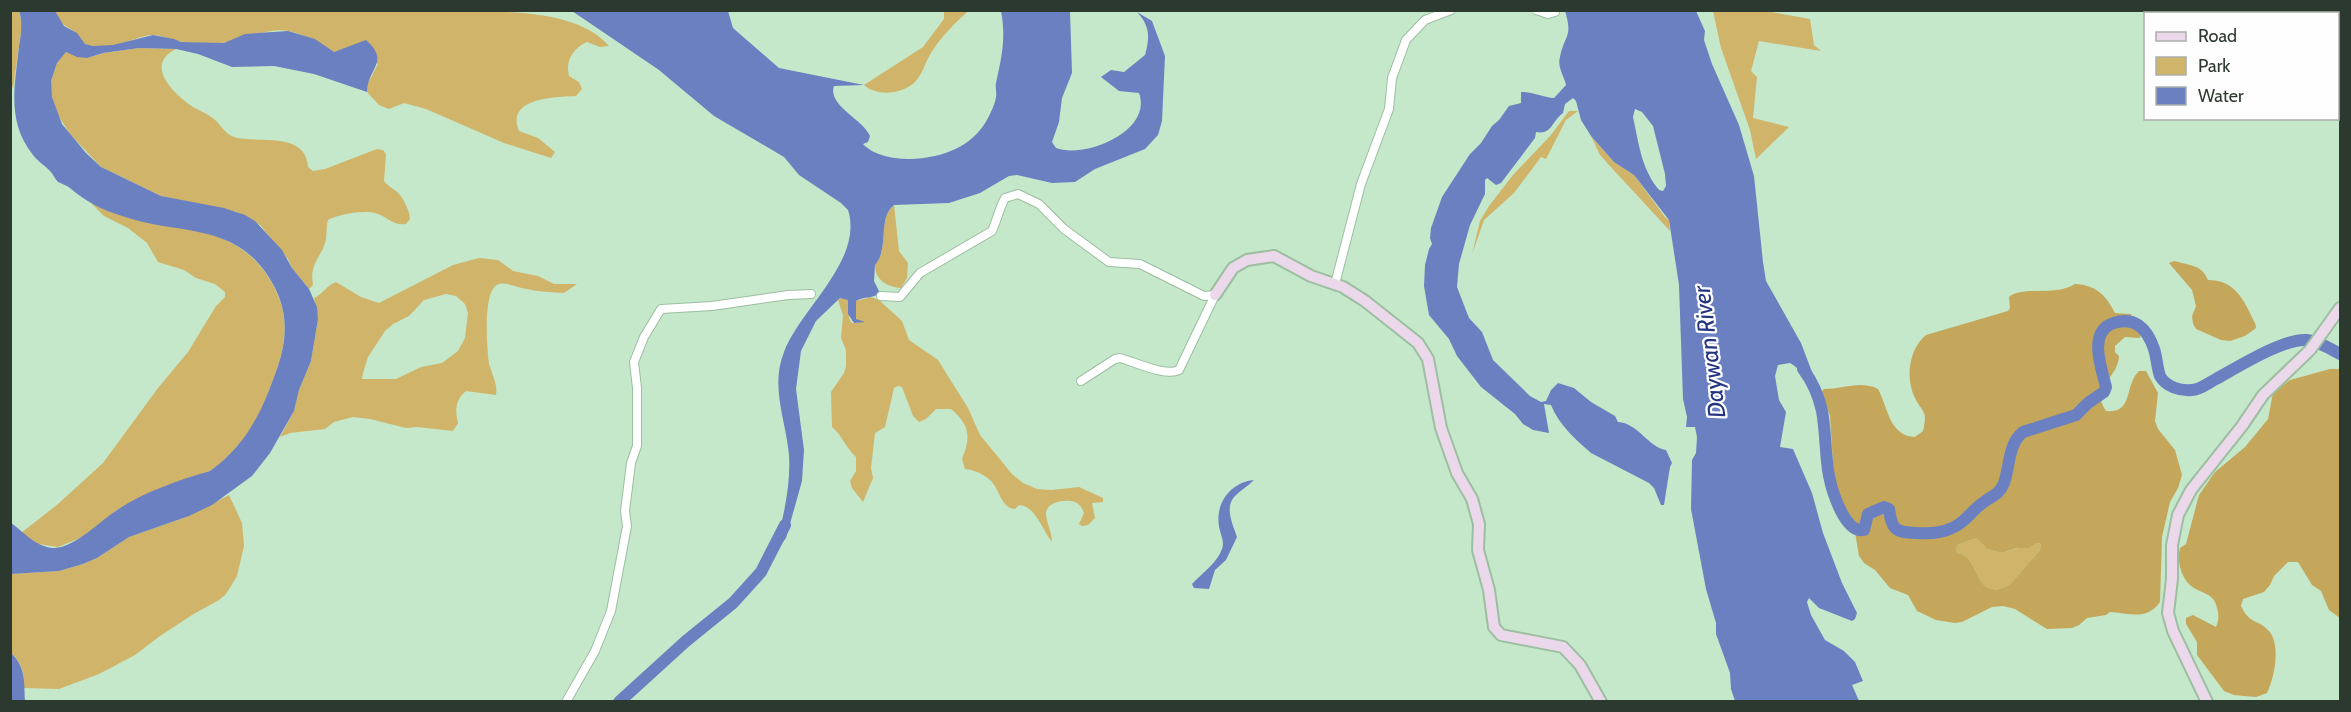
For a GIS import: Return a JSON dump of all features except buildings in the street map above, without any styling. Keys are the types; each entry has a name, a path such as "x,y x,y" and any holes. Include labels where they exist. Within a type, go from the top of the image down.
{"street":[{"path":"1335,284 1361,184 1389,109 1392,78 1406,40 1425,20 1451,10"},
{"path":"1536,10 1548,14 1555,12"},
{"path":"881,296 900,297 920,273 992,231 1005,198 1018,194 1039,204 1064,230 1109,262 1140,264 1204,296 1215,295"},
{"path":"1082,381 1114,359 1120,358 1166,372 1179,370 1215,295 1233,268 1247,260 1274,256 1311,276 1335,284 1365,301 1419,344 1428,359 1441,428 1457,473 1472,499 1479,524 1479,550 1489,590 1494,627 1501,635 1563,647 1580,665 1601,702"},
{"path":"566,702 595,651 611,611 620,574 627,526 625,511 631,463 637,446 637,388 633,362 650,327 661,309 712,306 811,294"},
{"path":"2206,702 2173,631 2168,614 2172,579 2172,545 2178,515 2191,489 2242,426 2263,395 2310,350 2340,308"}],"green space":[{"path":"439,10 506,12 553,17 594,33 609,46 600,47 587,42 574,51 569,60 568,70 569,76 579,82 582,89 576,96 535,101 519,111 517,120 519,131 538,138 555,152 551,158 504,143 426,109 404,103 389,109 379,105 367,92 367,85 378,64 343,49 334,52 294,32 270,31 229,42 211,43 183,42 152,35 101,48 85,44 76,33 61,23 55,11"},
{"path":"10,11 19,11 22,25 13,89 10,75"},
{"path":"944,11 968,11 939,42 915,82 904,89 890,92 876,91 864,85 923,47 944,19"},
{"path":"1713,11 1771,11 1810,19 1814,45 1821,51 1759,41 1751,71 1757,77 1753,118 1789,127 1756,159 1750,130 1721,48"},
{"path":"139,48 176,49 162,62 164,77 175,92 193,107 211,117 234,137 290,143 299,148 305,155 308,167 313,171 325,169 377,149 383,150 386,154 384,181 401,196 410,219 406,224 401,224 375,213 364,212 345,214 328,220 326,239 314,265 313,285 309,289 260,225 237,212 161,196 101,167 70,134 56,112 50,89 51,81 57,63 65,52 87,58 103,53"},
{"path":"1569,111 1578,111 1566,120 1546,159 1541,157 1514,193 1484,220 1472,254 1480,221 1489,206"},
{"path":"1591,136 1614,162 1634,175 1669,220 1670,231 1600,155"},
{"path":"91,203 140,220 212,235 237,246 258,263 274,287 282,307 285,326 278,366 267,397 245,437 224,460 210,471 151,492 115,511 104,522 78,539 58,547 38,544 21,533 58,504 103,463 158,388 188,352 216,306 225,297 225,292 215,284 196,278 184,270 158,262 147,243 128,228 104,216"},
{"path":"894,205 899,251 908,263 907,278 901,288 883,282 877,275 875,265 882,250 886,217"},
{"path":"479,258 498,260 513,271 538,276 554,284 577,284 564,293 536,291 506,284 499,284 494,288 488,307 487,333 489,364 496,395 466,391 462,394 456,410 458,423 453,431 406,428 353,417 334,422 325,429 290,433 280,437 294,411 299,390 311,361 318,319 314,298 336,282 361,297 379,303 453,265","holes":["446,294 456,296 465,304 468,313 465,338 458,351 442,363 421,367 396,379 362,379 368,357 385,331 409,316 424,300"]},
{"path":"842,297 850,300 849,318 852,323 858,323 854,313 856,301 871,297 879,300 902,321 909,340 938,360 968,408 980,435 1012,474 1023,483 1037,489 1079,487 1103,498 1103,502 1092,503 1095,518 1088,525 1082,526 1079,524 1084,513 1078,504 1067,501 1053,503 1046,513 1052,542 1030,510 1019,505 1015,509 1010,508 988,479 979,473 965,469 962,459 967,444 967,432 962,420 951,409 936,409 926,419 919,422 913,416 902,387 898,386 894,388 885,427 875,433 871,468 873,478 863,502 852,488 850,481 856,471 856,457 832,427 831,392 846,366 846,350 841,338 843,315 838,300"},
{"path":"229,495 242,523 244,546 237,576 226,594 160,636 135,655 99,674 59,689 24,688 22,669 11,653 10,574 59,571 83,564 97,558 129,537 189,516"},
{"path":"1976,538 1987,549 2002,553 2018,548 2029,548 2037,543 2041,544 2040,550 2012,582 1999,589 1992,589 1982,583 1969,560 1956,552 1957,545"}],"shaded area":[{"path":"2174,261 2195,266 2208,280 2224,283 2235,290 2248,308 2256,328 2245,336 2230,341 2221,340 2196,329 2192,316 2196,306 2192,290 2169,263"},
{"path":"2075,284 2089,286 2100,292 2115,313 2131,314 2134,326 2141,333 2140,338 2125,337 2115,346 2115,352 2119,356 2117,364 2102,388 2101,395 2106,411 2121,408 2134,377 2139,371 2146,371 2158,393 2155,421 2158,429 2175,450 2182,475 2170,502 2162,537 2160,602 2155,608 2143,614 2110,612 2106,615 2087,618 2072,628 2047,629 2015,609 2003,606 1992,607 1962,622 1936,620 1917,611 1908,595 1890,588 1859,556 1853,520 1843,504 1834,479 1830,416 1821,392 1824,389 1858,385 1872,386 1878,389 1890,419 1900,432 1915,437 1923,431 1925,417 1910,384 1910,366 1915,349 1926,335 2008,311 2009,297 2014,294 2067,288","holes":["1976,538 1987,549 2002,553 2017,548 2029,548 2037,543 2041,544 2040,550 2012,582 1999,589 1986,587 1969,560 1956,552 1957,545"]},
{"path":"2330,369 2340,369 2340,618 2329,610 2321,591 2312,585 2298,562 2288,562 2274,576 2264,592 2243,599 2241,606 2250,619 2268,630 2275,644 2274,670 2270,687 2267,693 2256,697 2234,695 2224,691 2197,655 2197,642 2186,624 2186,618 2193,615 2216,627 2218,613 2213,598 2193,587 2183,576 2179,562 2180,548 2186,544 2199,495 2215,472 2245,447 2268,419 2273,393 2290,380"}],"water":[{"path":"19,11 55,11 64,26 77,33 85,44 93,46 113,45 153,35 181,42 224,43 245,34 288,31 315,39 334,52 366,40 377,54 377,60 367,92 314,74 274,66 232,67 198,54 176,49 139,48 103,53 87,58 66,52 57,63 51,81 52,97 62,124 86,153 101,167 161,196 224,208 255,221 282,250 292,268 309,289 317,307 318,319 311,361 299,390 294,411 270,453 252,476 212,505 189,516 129,537 97,558 83,564 59,571 11,574 11,523 41,545 54,548 63,546 80,538 127,504 162,487 210,471 223,460 235,449 260,411 281,356 285,327 282,307 275,288 261,266 244,251 227,240 208,234 144,222 101,208 58,182 35,157 24,142 14,103 21,29"},
{"path":"572,11 728,11 733,28 779,68 864,85 834,86 833,93 840,106 870,136 868,142 863,144 879,154 910,159 934,156 955,149 982,128 993,108 996,95 1003,47 1001,11 1070,11 1072,73 1062,98 1059,122 1052,142 1056,148 1068,150 1083,149 1114,139 1127,130 1136,119 1141,107 1139,93 1119,91 1101,77 1111,70 1124,72 1145,55 1148,32 1137,12 1152,21 1165,56 1162,121 1158,135 1145,149 1095,169 1075,182 1052,183 1017,175 1009,176 980,193 949,203 894,205 886,217 882,250 875,265 874,281 880,293 856,301 856,319 865,322 854,323 848,314 848,300 840,298 816,321 801,351 796,389 804,450 802,481 786,538 773,555 780,531 789,480 789,455 780,404 778,378 780,365 792,336 839,266 847,247 850,229 848,210 799,175 784,157 714,116 659,70"},
{"name":"Daywan River","path":"1565,11 1696,11 1705,31 1704,40 1712,64 1739,125 1754,176 1766,281 1801,343 1817,385 1790,363 1778,365 1775,376 1779,400 1786,412 1780,447 1793,449 1812,493 1823,533 1842,583 1857,613 1852,621 1819,608 1809,598 1807,602 1811,615 1825,640 1844,651 1855,662 1863,681 1852,685 1859,701 1735,701 1731,689 1730,673 1716,634 1716,623 1706,589 1691,509 1692,460 1696,453 1697,437 1695,427 1686,427 1679,285 1669,220 1634,175 1614,162 1591,136 1581,120 1573,98 1565,104 1563,113 1548,130 1536,132 1535,138 1501,183 1496,185 1487,178 1485,180 1485,194 1470,225 1459,264 1457,287 1469,318 1482,332 1493,360 1530,396 1541,402 1546,401 1551,390 1558,383 1574,388 1591,402 1615,416 1618,422 1631,426 1654,445 1666,450 1672,463 1664,505 1661,505 1654,488 1649,483 1585,448 1563,425 1551,405 1544,404 1549,433 1533,430 1523,424 1515,414 1481,387 1457,356 1449,339 1429,315 1424,286 1425,265 1432,244 1431,228 1442,197 1470,154 1481,143 1492,126 1509,106 1521,103 1521,92 1554,98 1566,85 1559,61 1568,31","holes":["1635,109 1642,112 1653,126 1665,174 1666,186 1663,191 1659,190 1653,182 1642,155 1633,117"]},
{"path":"1254,480 1237,494 1230,505 1230,516 1237,537 1226,560 1215,570 1209,589 1194,588 1192,584 1213,563 1223,546 1218,518 1222,502 1232,489"},
{"path":"11,653 22,669 25,701 11,701"}],"waterway":[{"path":"1803,369 1821,406 1829,476 1836,501 1845,519 1857,529 1864,530 1868,514 1884,507 1889,509 1891,521 1898,530 1908,533 1928,533 1940,532 1958,525 1978,506 1998,492 2004,483 2015,443 2023,432 2076,415 2104,392 2106,387 2098,344 2104,329 2111,324 2133,322 2143,329 2154,349 2160,376 2170,386 2183,390 2201,388 2261,354 2297,341 2316,342 2340,354"},
{"path":"619,702 686,641 733,603 761,572 785,525"}]}
